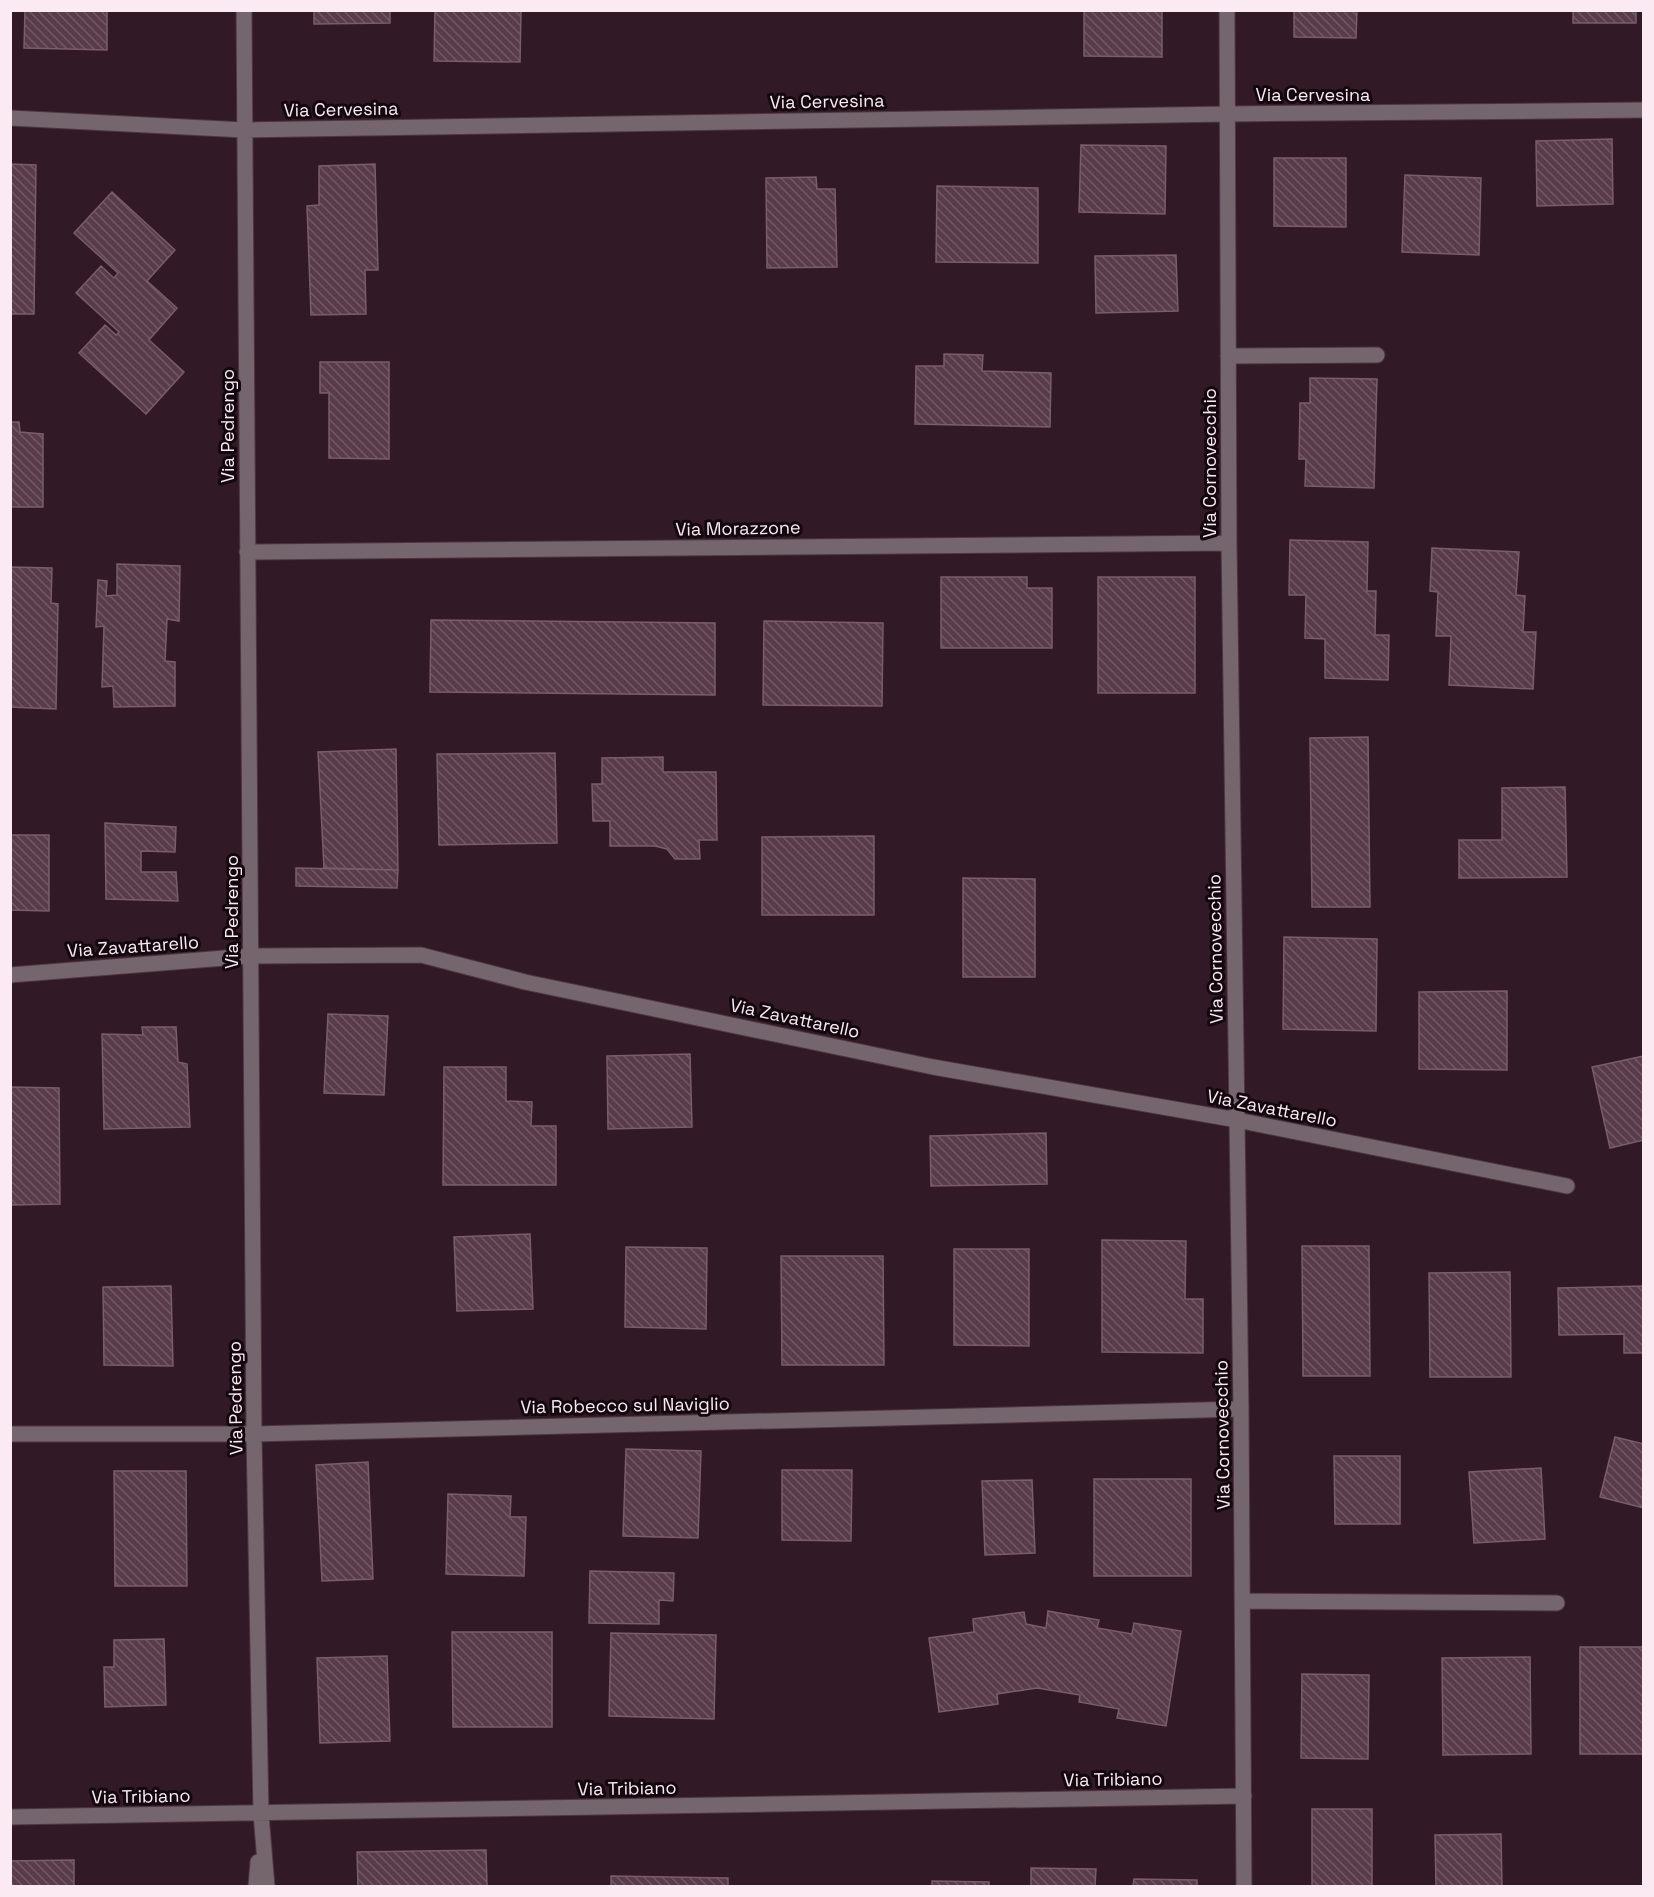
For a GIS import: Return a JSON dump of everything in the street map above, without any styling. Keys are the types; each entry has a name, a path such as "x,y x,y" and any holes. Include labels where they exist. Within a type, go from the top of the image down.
{"street":[{"name":"Via Pedrengo","path":"244,10 254,1434 261,1814 267,1887"},
{"name":"Via Cornovecchio","path":"1227,10 1229,543 1241,1409 1244,1887"},
{"name":"Via Cervesina","path":"10,118 244,130 1228,114 1644,110"},
{"path":"1228,356 1377,355"},
{"name":"Via Morazzone","path":"247,552 1229,543"},
{"name":"Via Zavattarello","path":"10,975 250,956 421,955 525,982 933,1067 1237,1120 1567,1186"},
{"name":"Via Robecco sul Naviglio","path":"10,1434 254,1434 1241,1409"},
{"path":"1243,1601 1557,1603"},
{"name":"Via Tribiano","path":"10,1817 1244,1796"},
{"name":"Via Pedrengo","path":"256,1887 261,1814"}],"building":[{"path":"25,10 107,10 107,50 24,48"},
{"path":"314,10 390,10 390,23 314,24"},
{"path":"435,10 521,10 520,62 434,61"},
{"path":"1084,10 1162,10 1162,57 1084,56"},
{"path":"1294,10 1357,10 1356,38 1294,37"},
{"path":"1573,10 1636,10 1636,23 1573,23"},
{"path":"1612,139 1613,204 1537,206 1536,141"},
{"path":"1081,145 1166,146 1165,214 1079,212"},
{"path":"1274,158 1346,158 1346,227 1274,226"},
{"path":"10,164 36,165 34,314 10,314"},
{"path":"375,164 378,270 365,270 366,314 311,315 307,206 319,205 319,166"},
{"path":"1405,175 1481,178 1479,255 1402,252"},
{"path":"816,177 817,189 835,189 837,267 767,268 766,178"},
{"path":"937,186 1038,188 1038,263 936,262"},
{"path":"112,192 175,250 147,281 177,308 149,340 184,372 146,414 79,353 105,325 116,335 119,332 76,293 101,266 114,278 118,273 74,233"},
{"path":"1176,255 1178,311 1096,313 1095,256"},
{"path":"944,354 983,355 982,371 1051,373 1050,427 915,424 916,366 944,366"},
{"path":"320,362 389,362 389,459 329,458 329,393 320,393"},
{"path":"1310,378 1377,379 1374,488 1305,486 1306,459 1299,459 1300,403 1310,403"},
{"path":"10,422 19,422 20,432 43,434 43,507 10,507"},
{"path":"1290,540 1368,542 1367,591 1376,591 1375,635 1389,635 1388,680 1325,678 1325,639 1305,638 1306,595 1289,595"},
{"path":"1432,548 1519,552 1516,595 1525,596 1523,632 1536,632 1533,689 1449,685 1451,636 1436,636 1438,592 1430,591"},
{"path":"117,564 180,566 179,621 167,619 165,661 175,662 175,706 114,707 113,686 102,687 104,626 96,627 98,580 107,581 106,596 117,595"},
{"path":"10,567 52,568 51,603 58,604 56,709 10,707"},
{"path":"941,577 1027,577 1027,588 1052,588 1052,648 941,648"},
{"path":"1098,577 1195,577 1195,693 1098,693"},
{"path":"431,620 715,623 715,695 430,692"},
{"path":"764,621 883,623 882,706 763,705"},
{"path":"1368,737 1370,907 1312,907 1310,738"},
{"path":"396,749 398,870 324,868 318,752"},
{"path":"555,753 557,843 439,845 437,754"},
{"path":"663,757 663,772 716,772 717,840 699,840 700,859 675,859 667,849 655,846 610,846 610,821 593,821 592,784 602,784 602,758"},
{"path":"1565,787 1567,877 1459,878 1459,840 1502,840 1502,788"},
{"path":"105,823 176,827 175,852 141,851 141,872 176,872 178,901 106,899"},
{"path":"10,835 49,835 49,911 10,910"},
{"path":"874,836 874,915 762,915 762,837"},
{"path":"296,868 398,870 397,888 296,886"},
{"path":"963,878 1035,879 1035,977 963,977"},
{"path":"1284,937 1377,939 1376,1031 1283,1029"},
{"path":"1507,991 1507,1070 1419,1069 1419,992"},
{"path":"328,1014 388,1016 384,1095 324,1093"},
{"path":"142,1027 176,1027 178,1062 187,1064 190,1127 104,1129 102,1034 143,1035"},
{"path":"690,1054 692,1127 608,1129 607,1056"},
{"path":"1644,1056 1644,1140 1610,1148 1592,1067"},
{"path":"444,1067 506,1067 506,1101 532,1102 531,1126 556,1126 556,1185 443,1185"},
{"path":"10,1087 59,1088 60,1204 10,1205"},
{"path":"1046,1133 1047,1184 931,1186 930,1136"},
{"path":"530,1234 533,1309 457,1311 454,1237"},
{"path":"1102,1240 1186,1241 1185,1299 1203,1299 1203,1353 1102,1352"},
{"path":"1302,1246 1369,1246 1370,1376 1303,1376"},
{"path":"626,1247 707,1248 706,1329 625,1327"},
{"path":"954,1249 1029,1249 1029,1346 954,1345"},
{"path":"781,1256 883,1256 884,1365 782,1365"},
{"path":"1510,1272 1511,1377 1430,1377 1429,1273"},
{"path":"171,1286 173,1366 104,1365 103,1287"},
{"path":"1644,1286 1644,1353 1624,1353 1624,1334 1559,1335 1558,1288"},
{"path":"1615,1437 1644,1444 1644,1508 1600,1497"},
{"path":"626,1449 701,1451 698,1538 623,1536"},
{"path":"1334,1456 1400,1456 1400,1524 1335,1524"},
{"path":"368,1462 373,1579 322,1581 316,1465"},
{"path":"1541,1468 1545,1539 1474,1543 1469,1472"},
{"path":"782,1470 852,1470 851,1541 782,1540"},
{"path":"114,1471 186,1471 187,1586 115,1586"},
{"path":"1094,1479 1191,1479 1191,1576 1094,1576"},
{"path":"1032,1480 1035,1553 985,1555 982,1481"},
{"path":"448,1494 511,1496 510,1517 526,1517 524,1576 446,1574"},
{"path":"590,1571 674,1573 673,1601 659,1600 659,1624 589,1623"},
{"path":"1048,1611 1099,1620 1097,1628 1132,1634 1134,1623 1181,1631 1166,1726 1117,1718 1119,1709 1079,1702 1080,1695 1037,1688 997,1694 998,1704 939,1712 929,1638 974,1632 973,1619 1024,1612 1026,1624 1046,1628"},
{"path":"452,1632 552,1632 552,1727 453,1727"},
{"path":"611,1633 716,1635 714,1719 609,1716"},
{"path":"164,1639 166,1705 105,1707 104,1667 114,1667 114,1640"},
{"path":"1580,1647 1644,1647 1644,1754 1580,1754"},
{"path":"387,1656 390,1741 320,1743 317,1658"},
{"path":"1530,1657 1531,1754 1443,1755 1442,1658"},
{"path":"1302,1674 1369,1675 1368,1759 1301,1758"},
{"path":"1312,1809 1372,1809 1372,1886 1312,1886"},
{"path":"1501,1834 1502,1886 1436,1886 1435,1835"},
{"path":"486,1850 487,1886 358,1886 357,1852"},
{"path":"74,1860 74,1886 10,1886 10,1861"},
{"path":"1031,1868 1096,1869 1095,1886 1031,1886"},
{"path":"611,1876 728,1878 728,1886 611,1886"},
{"path":"1134,1879 1197,1880 1197,1886 1133,1886"},
{"path":"932,1881 989,1882 989,1886 932,1886"}]}
